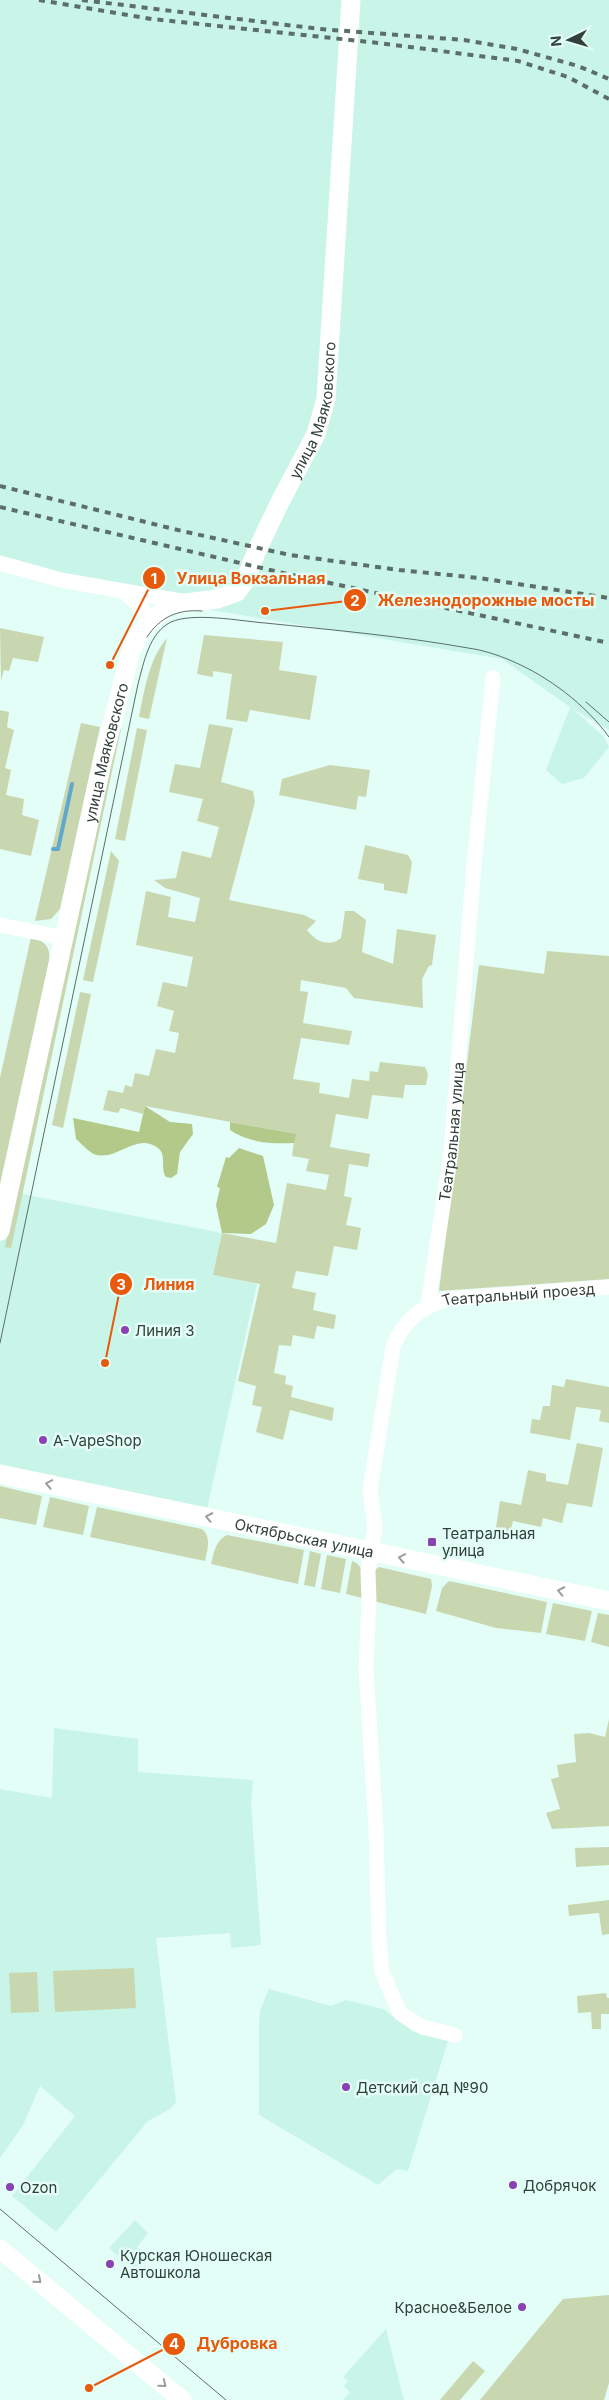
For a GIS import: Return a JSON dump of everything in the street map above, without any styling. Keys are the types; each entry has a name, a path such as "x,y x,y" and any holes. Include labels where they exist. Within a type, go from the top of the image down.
{"main road":[{"name":"улица Маяковского","path":"0,1231 3,1204 65,938 125,666 139,634 149,622 170,605 229,596 241,587 257,550 309,449 322,418 326,399 351,0"},
{"name":"Октябрьская улица","path":"0,1474 609,1601"},
{"path":"0,2249 182,2400"}],"street":[{"path":"0,564 61,580 123,592 179,601 200,601"},
{"path":"123,592 141,606 149,622"},
{"name":"Театральная улица","path":"428,1305 440,1236 451,1152 473,872 493,678"},
{"path":"0,925 65,938"},
{"name":"Театральный проезд","path":"428,1305 447,1299 609,1286"},
{"path":"428,1305 400,1330 393,1347 370,1490 375,1528 368,1571 369,1601 366,1668 376,1830 378,1941 382,1972 391,1994 404,2016 422,2027 455,2035"}],"shaded area":[{"path":"0,0 609,0 609,730 573,709 604,737 609,747 584,778 562,784 546,770 570,707 502,659 146,599 0,568"},
{"path":"0,628 44,637 38,662 13,658 9,671 4,670 1,681"},
{"path":"204,635 283,642 279,670 317,676 310,720 250,710 247,722 226,719 232,674 213,671 213,677 197,674"},
{"path":"167,638 149,719 139,717 151,666"},
{"path":"0,710 9,712 7,727 14,730 5,768 11,770 6,795 24,799 22,815 39,820 31,856 0,849"},
{"path":"81,723 100,727 60,909 51,919 35,921"},
{"path":"209,724 233,728 221,782 253,791 255,802 229,900 304,915 316,921 307,930 318,940 327,943 332,943 341,938 345,911 354,911 366,920 362,952 393,964 397,929 436,935 432,965 429,966 422,979 423,1008 354,998 346,988 301,980 300,991 308,992 303,1023 352,1031 349,1045 301,1038 293,1079 320,1083 319,1093 349,1098 352,1079 369,1081 370,1071 378,1072 380,1062 425,1067 428,1074 426,1085 405,1085 403,1098 372,1095 368,1119 336,1114 330,1147 370,1154 368,1167 349,1164 344,1196 352,1198 346,1225 361,1228 357,1250 334,1246 328,1276 296,1271 292,1288 316,1293 313,1310 336,1315 334,1329 317,1326 314,1339 293,1335 291,1346 279,1345 274,1373 286,1376 285,1384 293,1386 291,1397 334,1408 332,1421 290,1410 283,1440 256,1432 262,1407 252,1405 256,1386 238,1381 260,1284 213,1275 222,1233 276,1243 287,1183 326,1190 329,1175 306,1171 309,1159 292,1156 295,1134 145,1106 143,1114 121,1108 118,1113 103,1110 108,1090 123,1093 125,1085 132,1087 135,1073 149,1076 156,1049 175,1053 179,1033 169,1031 174,1011 157,1006 163,982 187,987 193,957 136,945 146,891 171,897 168,917 195,922 200,898 165,888 154,880 176,878 182,851 211,858 219,827 197,821 203,799 169,792 175,764 200,768"},
{"path":"115,728 121,729 11,1248 5,1247"},
{"path":"137,728 147,730 125,841 115,839"},
{"path":"330,765 370,770 366,797 358,796 356,810 279,795 282,779"},
{"path":"365,845 408,855 412,862 407,894 384,890 384,884 358,879"},
{"path":"111,851 119,861 93,982 83,980"},
{"path":"31,937 40,940 46,945 49,951 49,961 0,1184 0,1078"},
{"path":"547,951 609,956 609,1279 439,1291 479,965 544,974"},
{"path":"80,992 91,994 63,1128 52,1125"},
{"path":"12,1192 222,1233 214,1275 257,1284 205,1518 0,1475 0,1244"},
{"path":"566,1379 609,1387 609,1423 599,1421 601,1410 576,1407 570,1440 530,1433 532,1419 540,1420 543,1406 550,1406 552,1385 564,1387"},
{"path":"577,1443 603,1448 592,1507 567,1503 562,1523 543,1518 541,1527 513,1521 509,1537 495,1534 500,1501 521,1505 528,1470 546,1474 546,1481 568,1485"},
{"path":"0,1486 42,1496 36,1525 0,1518"},
{"path":"50,1497 89,1506 83,1535 43,1527"},
{"path":"97,1507 202,1529 208,1540 205,1561 90,1537"},
{"path":"227,1535 304,1550 298,1584 211,1564 217,1544"},
{"path":"310,1551 321,1554 315,1587 304,1585"},
{"path":"327,1555 346,1559 340,1593 321,1589"},
{"path":"352,1561 357,1563 362,1572 365,1582 366,1599 346,1594"},
{"path":"379,1567 431,1579 432,1586 426,1614 373,1601 375,1570"},
{"path":"449,1581 547,1602 541,1633 496,1628 436,1611 442,1588"},
{"path":"553,1603 592,1611 585,1641 546,1634"},
{"path":"598,1613 609,1615 609,1647 591,1642"},
{"path":"609,1719 609,1826 552,1829 546,1813 560,1809 551,1779 559,1777 557,1765 576,1762 574,1734 589,1733 605,1737"},
{"path":"54,1728 138,1739 138,1772 253,1780 251,1803 261,1945 231,1948 230,1933 156,1938 176,2103 170,2109 148,2121 56,2232 12,2196 75,2116 40,2086 23,2125 0,2158 0,1789 52,1798"},
{"path":"609,1847 609,1865 576,1867 575,1848"},
{"path":"609,1900 609,1934 602,1935 599,1913 569,1916 568,1905"},
{"path":"134,1968 136,2008 55,2012 53,1971"},
{"path":"37,1972 39,2012 11,2013 9,1973"},
{"name":"Детский сад №90","path":"269,1989 331,2006 346,2000 383,2009 412,2031 448,2041 408,2171 397,2169 378,2185 259,2115 260,2010"},
{"path":"606,1993 607,1998 609,1998 609,2014 601,2014 601,2029 592,2029 591,2012 578,2013 577,1996"},
{"name":"Курская Юношеская Автошкола","path":"135,2220 148,2233 137,2247 148,2257 136,2272 109,2248"},
{"path":"609,2295 609,2383 604,2400 480,2400 563,2299"},
{"path":"386,2329 404,2400 343,2400 350,2392 344,2386 348,2381 343,2377"},
{"path":"473,2361 485,2371 460,2400 440,2400"}],"green space":[{"path":"145,1106 170,1122 192,1124 193,1134 180,1152 177,1174 171,1178 166,1177 164,1174 161,1151 150,1144 143,1143 112,1154 97,1155 89,1151 76,1139 73,1118 139,1132"},
{"path":"230,1122 296,1134 294,1143 269,1143 245,1138 230,1130"},
{"path":"239,1148 263,1156 274,1205 266,1224 251,1234 222,1233 216,1205 220,1188 217,1187 226,1157 229,1158"}],"waterway":[{"path":"53,849 58,849 72,784"}],"tram line":[{"path":"147,637 158,624 170,616 185,611 202,611"},
{"path":"0,1343 138,684 148,649 157,633 171,622 204,617 392,637 485,651 507,659 553,683 589,713 609,737"},
{"path":"586,702 609,722"},
{"path":"0,2209 226,2400"}],"railway":[{"path":"39,0 152,19 379,43 518,61 568,77 609,99"},
{"path":"82,0 320,29 464,40 517,49 578,66 609,79"},
{"path":"0,486 182,531 290,555 399,570 479,578 609,598"},
{"path":"0,507 283,573 609,643"}],"place":[{"name":"Железнодорожные мосты","path":"265,611"},
{"name":"Улица Вокзальная","path":"110,665"},
{"name":"Линия 3","path":"125,1330"},
{"name":"Линия","path":"105,1363"},
{"name":"A-VapeShop","path":"43,1440"},
{"name":"Театральная улица","path":"432,1542"},
{"name":"Детский сад №90","path":"346,2087"},
{"name":"Добрячок","path":"513,2185"},
{"name":"Ozon","path":"10,2187"},
{"name":"Курская Юношеская Автошкола","path":"110,2264"},
{"name":"Красное&Белое","path":"522,2307"},
{"name":"Дубровка","path":"89,2388"}]}
